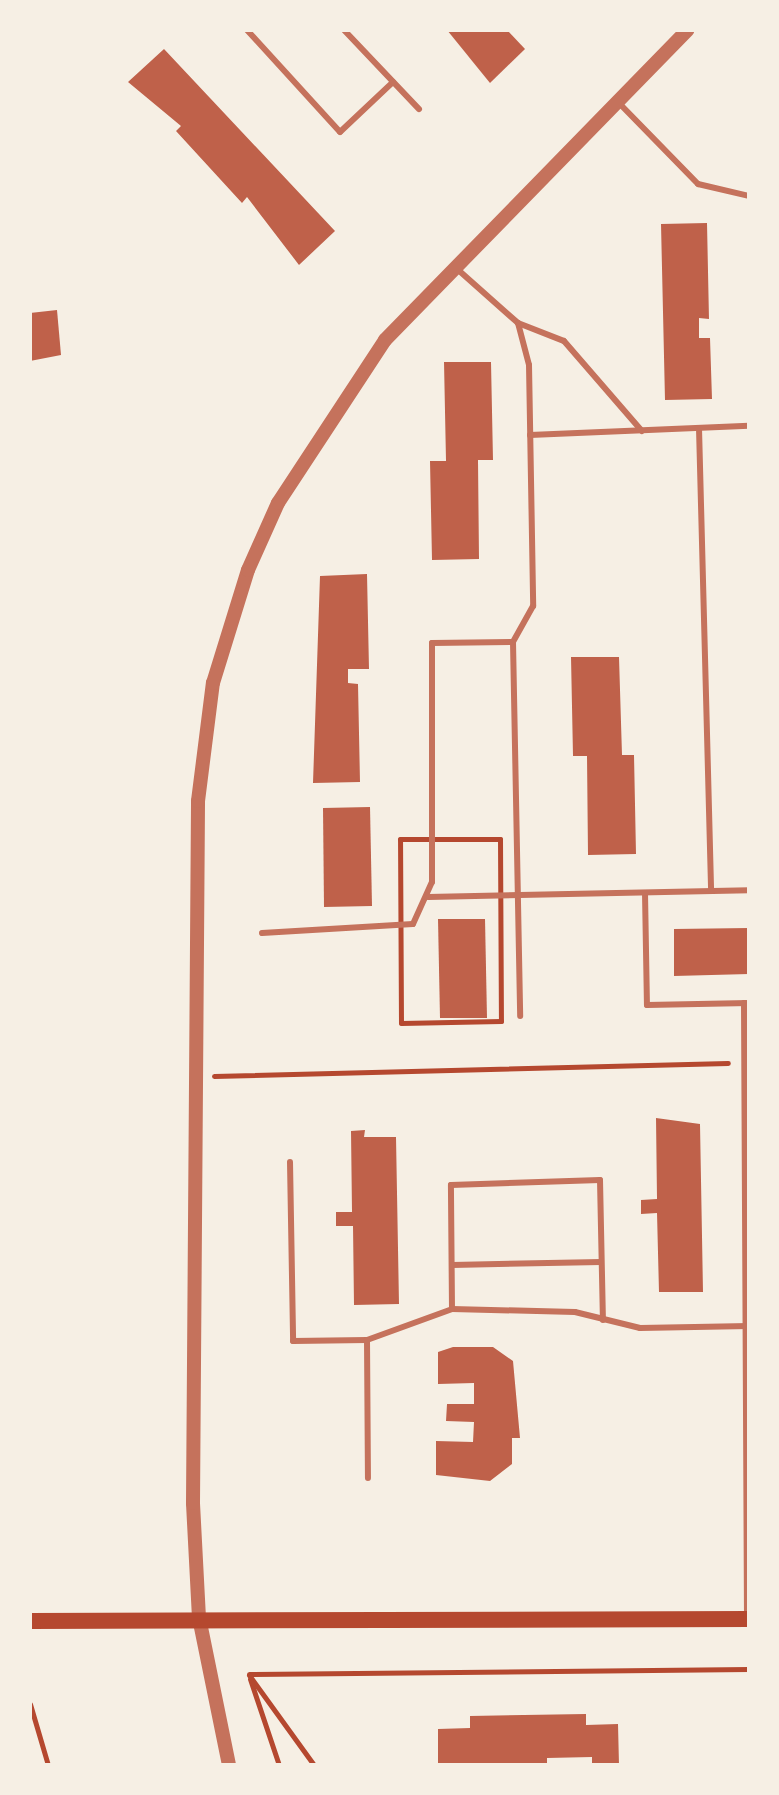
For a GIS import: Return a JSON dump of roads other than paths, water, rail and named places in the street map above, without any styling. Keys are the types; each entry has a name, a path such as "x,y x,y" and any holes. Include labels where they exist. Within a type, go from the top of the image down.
{"main road":[{"path":"30,1621 199,1618 748,1619"}],"street":[{"path":"229,1765 199,1618 191,1306 198,1076 200,763 229,625 278,503 322,428 385,340 453,265 687,30"}],"lane":[{"path":"247,30 340,132 393,82"},
{"path":"344,30 419,109"},
{"path":"617,101 698,184 749,196"},
{"path":"453,265 518,323 564,341 642,431"},
{"path":"518,323 529,365 533,606 513,642 520,1016"},
{"path":"530,435 749,426"},
{"path":"699,428 711,891"},
{"path":"262,933 394,931 413,924 428,897 432,643 513,642"},
{"path":"428,897 749,890"},
{"path":"645,893 647,1005 747,1003 748,1619"},
{"path":"290,1162 293,1341 367,1340 452,1309 553,1310 640,1328 748,1326"},
{"path":"452,1309 451,1185 600,1180 603,1320"},
{"path":"452,1265 601,1262"},
{"path":"367,1340 368,1478"}]}
